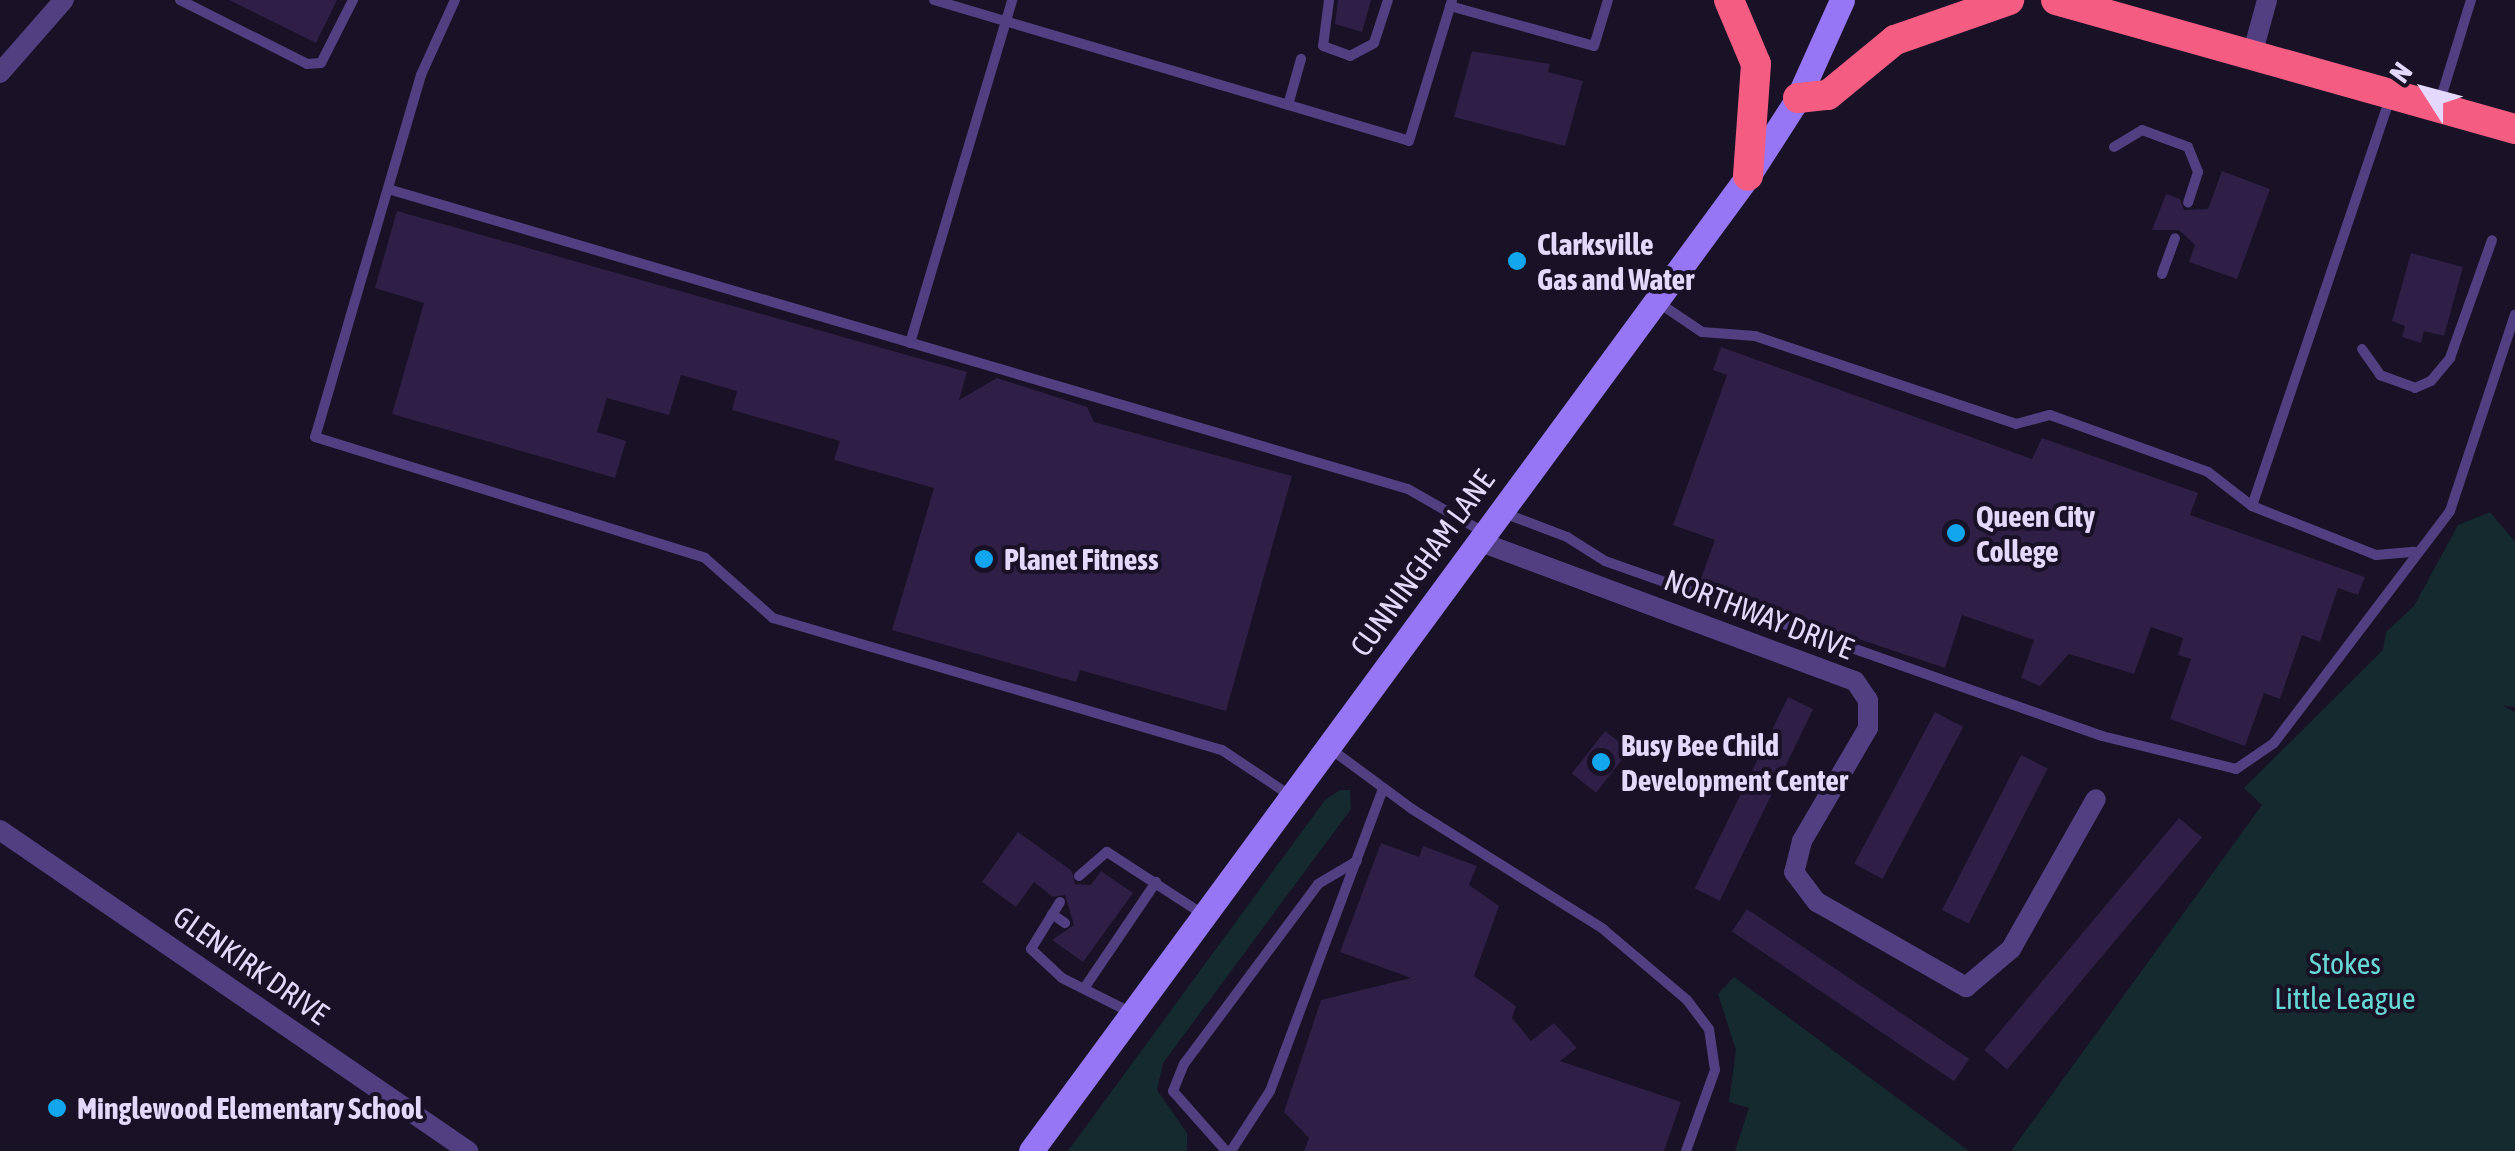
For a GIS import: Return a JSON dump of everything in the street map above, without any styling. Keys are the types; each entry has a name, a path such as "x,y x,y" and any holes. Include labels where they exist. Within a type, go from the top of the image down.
{"highway":[{"path":"1729,0 1756,64 1748,176"},
{"path":"1798,98 1828,95 1895,40 2009,0"},
{"path":"2056,0 2089,4 2252,56 2515,128"}],"street":[{"path":"0,73 64,0"},
{"name":"CUNNINGHAM LANE","path":"1032,1151 1653,298 1748,176 1798,98 1842,0"},
{"path":"2252,56 2267,0"},
{"name":"NORTHWAY DRIVE","path":"1488,529 1855,681 1868,700 1868,728 1802,841 1794,872 1817,902 1966,987 2011,949 2096,799"},
{"name":"GLENKIRK DRIVE","path":"0,830 468,1151"}],"lane":[{"path":"180,0 308,64 321,62 353,0"},
{"path":"454,0 422,75 316,437 705,558 773,618 1222,750 1292,798"},
{"path":"934,0 1409,141 1451,3 1594,46 1608,0"},
{"path":"910,342 1012,0"},
{"path":"1328,0 1323,46 1350,56 1374,43 1388,0"},
{"path":"1479,14 1484,0"},
{"path":"2438,106 2471,0"},
{"path":"1288,105 1300,59"},
{"path":"2252,506 2392,93"},
{"path":"2114,147 2142,130 2188,146 2198,172 2188,202"},
{"path":"388,189 1408,488 1488,529 1567,537 1605,561 2102,736 2236,769 2274,744 2356,642 2414,552 2450,511 2515,314"},
{"path":"2162,274 2175,238"},
{"path":"2362,349 2380,375 2415,388 2431,381 2450,358 2492,240"},
{"path":"1653,298 1702,332 1755,336 2016,424 2050,415 2208,472 2252,506 2376,554 2414,552"},
{"path":"1328,746 1383,788 1603,929 1687,1000 1709,1030 1715,1070 1686,1151"},
{"path":"1358,861 1318,884 1184,1064 1173,1091 1228,1151 1270,1091 1358,861 1383,788"},
{"path":"1079,876 1106,852 1204,916"},
{"path":"1085,987 1156,882"},
{"path":"1060,902 1031,949 1062,978 1133,1014"},
{"path":"1118,913 1130,921"},
{"path":"1052,914 1065,923"},
{"path":"1095,945 1107,954"}],"green space":[{"name":"Stokes Little League","path":"2490,512 2515,542 2515,707 2503,706 2515,712 2515,1151 2011,1151 2262,805 2244,788 2383,650 2386,632 2414,606 2458,525"},
{"path":"1340,790 1350,790 1351,809 1163,1063 1157,1090 1187,1133 1187,1151 1068,1151 1325,800"},
{"path":"1734,977 1969,1151 1735,1151 1749,1108 1729,1102 1736,1050 1718,994"}],"building":[{"path":"229,0 337,0 316,43"},
{"path":"1338,0 1371,0 1362,32 1335,24"},
{"path":"1472,51 1550,64 1548,72 1583,81 1565,146 1454,117"},
{"path":"2222,171 2270,189 2237,279 2189,262 2195,245 2179,230 2152,230 2166,194 2180,199 2184,210 2208,209"},
{"path":"397,211 967,372 959,400 997,378 1087,407 1094,422 1292,476 1226,711 1080,670 1076,682 892,630 934,488 834,460 840,441 732,410 737,391 681,375 669,415 607,398 597,432 626,441 615,478 392,414 424,303 375,288"},
{"path":"2411,253 2463,267 2444,336 2424,331 2421,343 2402,337 2405,326 2392,321"},
{"path":"1721,347 2032,459 2042,438 2198,493 2190,515 2365,577 2358,595 2338,588 2320,642 2302,635 2280,699 2264,693 2245,746 2170,719 2191,659 2178,655 2183,638 2151,627 2134,674 2069,654 2040,686 2021,678 2034,640 1962,615 1945,668 1832,630 1700,581 1715,540 1673,525 1727,375 1713,370"},
{"path":"1788,697 1813,709 1720,901 1695,888"},
{"path":"1935,712 1963,727 1883,879 1854,864"},
{"name":"Busy Bee Child Development Center","path":"1605,731 1629,750 1596,793 1572,774"},
{"path":"2021,755 2048,769 1969,924 1942,910"},
{"path":"2179,818 2202,837 2007,1069 1984,1050"},
{"path":"1018,832 1072,871 1075,884 1091,885 1101,871 1133,893 1083,962 1052,940 1074,925 1065,895 1053,897 1034,882 1016,907 982,882"},
{"path":"1381,843 1419,857 1423,846 1477,866 1469,885 1499,906 1474,976 1516,1006 1512,1018 1531,1041 1554,1023 1577,1048 1560,1061 1681,1102 1664,1151 1304,1151 1309,1138 1284,1112 1321,1000 1411,978 1340,952"},
{"path":"1747,909 1969,1059 1954,1081 1732,931"}],"place":[{"name":"Clarksville Gas and Water","path":"1517,261"},
{"name":"Queen City College","path":"1956,533"},
{"name":"Planet Fitness","path":"984,559"},
{"name":"Busy Bee Child Development Center","path":"1601,762"},
{"name":"Minglewood Elementary School","path":"57,1108"}]}
